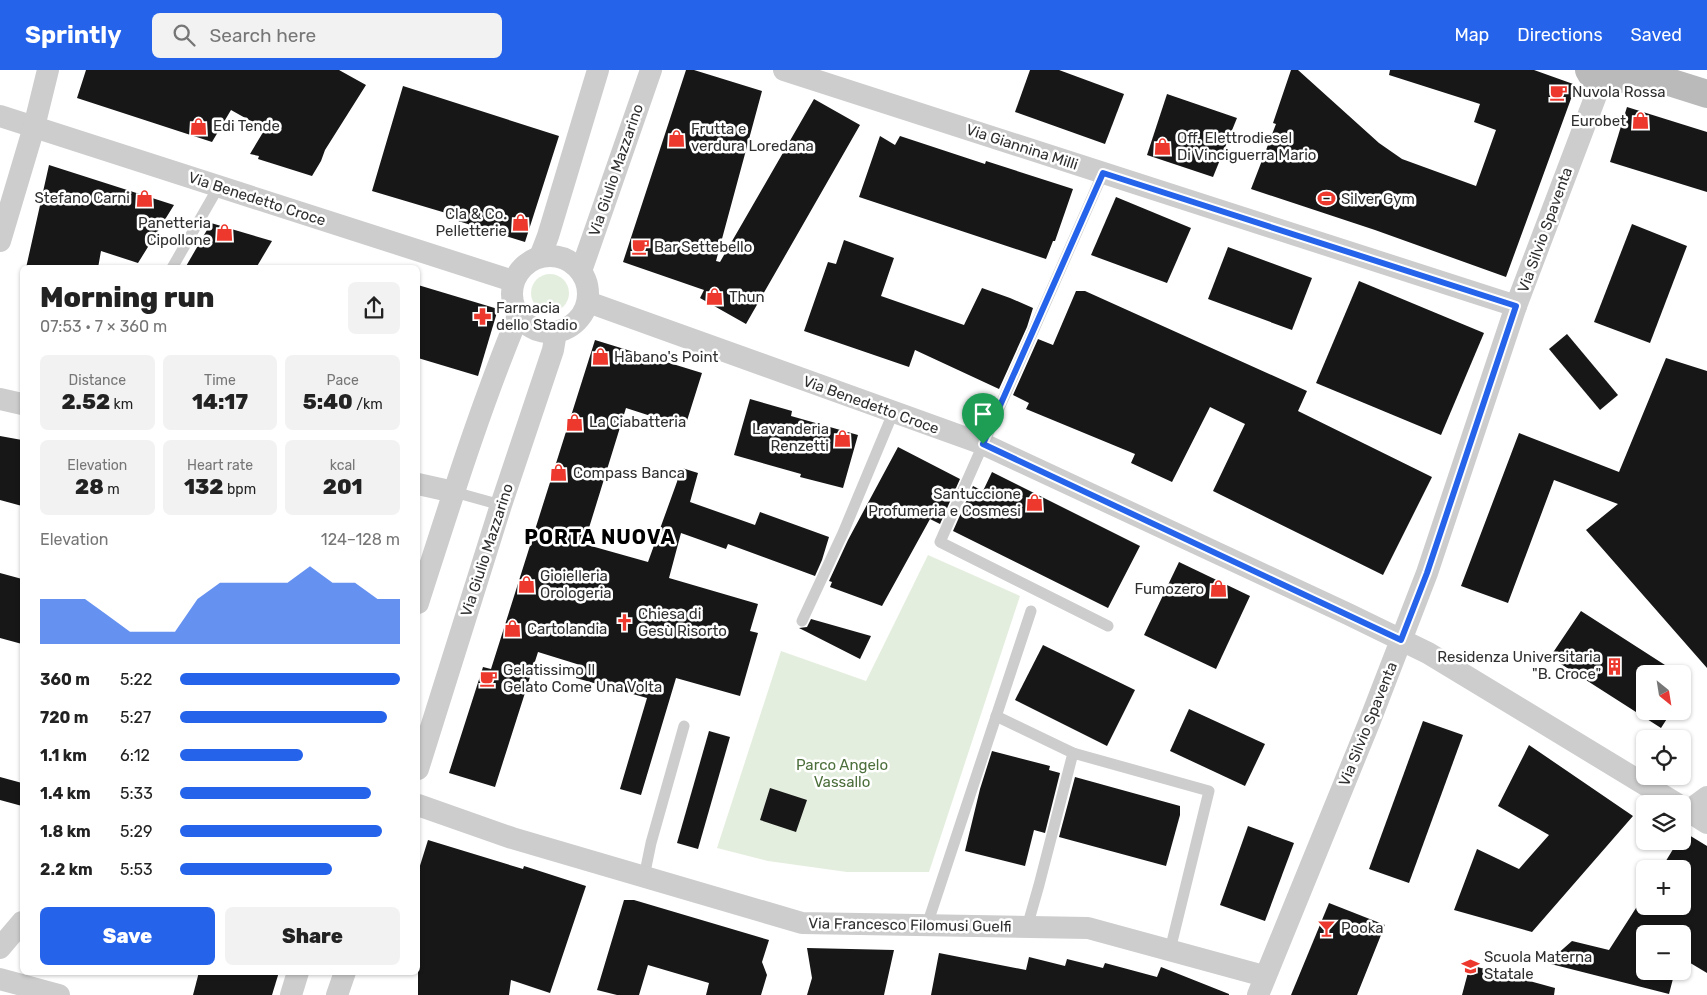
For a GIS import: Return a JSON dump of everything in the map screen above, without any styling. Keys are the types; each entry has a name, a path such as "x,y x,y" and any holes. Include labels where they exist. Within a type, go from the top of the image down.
{"main road":[{"path":"1595,76 1606,83 1621,78 1626,70"},
{"path":"1648,72 1707,94"}],"street":[{"path":"0,241 34,127 48,70"},
{"path":"540,257 598,70"},
{"name":"Via Giulio Mazzarino","path":"581,271 651,70"},
{"name":"Via Giannina Milli","path":"784,70 1516,306"},
{"name":"Via Silvio Spaventa","path":"1261,986 1369,723 1427,573 1595,76"},
{"name":"Via Benedetto Croce","path":"0,116 514,281"},
{"path":"551,255 562,257 573,263 581,271 586,280 588,302 584,313 577,322 556,332 545,332 535,330 518,316 511,297 514,281 522,267 530,261 551,255"},
{"name":"Via Benedetto Croce","path":"588,302 983,444 1441,660 1663,795"},
{"path":"420,597 454,492 518,316"},
{"name":"Via Giulio Mazzarino","path":"420,763 501,505 553,350 556,332"},
{"path":"0,399 20,404"},
{"path":"420,484 454,492"},
{"path":"1691,804 1707,797"},
{"name":"Via Francesco Filomusi Guelfi","path":"420,806 512,838 802,923 1088,928 1170,950 1261,986"},
{"name":"Via Benedetto Croce","path":"1691,812 1707,823"},
{"path":"0,948 20,924"},
{"path":"291,995 297,975"},
{"path":"337,995 344,975"},
{"path":"0,979 59,995"}],"lane":[{"path":"1103,173 940,542 1108,626"},
{"path":"174,265 219,186"},
{"path":"802,621 843,533 894,413"},
{"path":"454,492 501,505"},
{"path":"927,925 1031,610"},
{"path":"996,716 1073,753 1209,791 1170,950"},
{"path":"644,877 651,844 684,726"},
{"path":"1026,927 1039,885 1073,753"}],"green space":[{"path":"550,274 563,280 569,293 563,306 550,312 537,306 531,293 537,280"},
{"name":"Parco Angelo Vassallo","path":"928,555 1020,596 929,872 847,872 768,861 717,848 781,651 866,681"}],"building":[{"path":"86,70 339,70 366,85 325,150 312,176 258,159 259,156 250,154 265,129 231,110 212,142 77,98"},
{"path":"686,70 694,70 762,91 716,261 720,262 814,99 860,125 746,324 700,298 704,290 623,262"},
{"path":"1030,70 1059,70 1124,94 1105,144 1015,112"},
{"path":"1291,70 1298,70 1379,143 1402,159 1476,186 1496,130 1474,122 1480,104 1389,75 1390,70 1534,70 1576,85 1506,277 1375,230 1251,189 1276,124 1273,123"},
{"path":"403,86 559,136 525,242 455,220 456,216 372,191"},
{"path":"1167,94 1237,118 1213,177 1147,155"},
{"path":"1627,107 1707,132 1707,192 1610,162"},
{"path":"880,136 895,145 900,136 985,164 986,161 1073,189 1055,241 1053,241 1046,259 859,197"},
{"path":"49,165 174,205 138,263 101,251 99,265 27,265"},
{"path":"1116,197 1191,228 1167,283 1091,255"},
{"path":"211,223 272,241 258,265 187,265"},
{"path":"1632,224 1687,246 1650,343 1594,322"},
{"path":"844,240 894,258 881,296 964,325 982,288 1033,308 1027,327 999,389 915,350 909,367 804,331 828,262 836,264"},
{"path":"1228,247 1312,278 1292,330 1208,299"},
{"path":"1359,281 1484,333 1441,435 1316,383"},
{"path":"420,286 498,309 478,376 420,359"},
{"path":"1076,291 1085,291 1307,391 1298,411 1432,477 1383,575 1213,491 1245,424 1210,407 1172,482 1131,463 1135,454 1026,409 1029,403 1013,395 1038,339 1053,345"},
{"path":"1567,334 1618,395 1600,410 1549,349"},
{"path":"595,340 702,373 685,427 626,408 584,544 648,562 682,468 698,473 690,502 755,525 760,512 829,537 815,576 728,544 726,549 681,533 669,578 758,604 750,631 758,633 740,696 676,678 641,795 620,789 647,698 576,678 580,665 538,652 495,787 449,773 483,667 491,669"},
{"path":"1666,358 1707,371 1707,668 1586,530 1618,504 1554,480 1508,603 1461,586 1519,433 1619,472"},
{"path":"750,399 792,411 791,416 858,435 843,488 800,477 801,474 734,455"},
{"path":"0,436 20,440 20,505 0,500"},
{"path":"898,447 960,479 940,524 930,519 882,606 830,587 832,582 829,581 848,540"},
{"path":"992,472 1140,546 1108,608 953,531 973,486 983,491"},
{"path":"1179,562 1250,596 1216,669 1144,635"},
{"path":"0,573 20,578 20,643 0,638"},
{"name":"Residenza Universitaria \"B. Croce\"","path":"1581,611 1665,665 1636,665 1636,712 1550,657"},
{"path":"811,619 871,636 860,659 799,628 807,627"},
{"path":"1043,645 1135,690 1107,746 1015,700"},
{"path":"1189,709 1265,744 1245,786 1170,751"},
{"name":"Residenza Universitaria \"B. Croce\"","path":"1648,720 1666,720 1661,728"},
{"path":"1423,721 1463,735 1409,883 1369,869"},
{"path":"709,731 730,737 698,849 677,843"},
{"path":"1529,745 1633,816 1532,932 1454,910 1477,849 1519,869 1549,835 1498,806"},
{"path":"992,751 1050,766 1049,770 1060,773 1045,833 1034,830 1025,866 965,851 980,789"},
{"path":"0,777 20,782 20,805 0,800"},
{"path":"1075,777 1180,806 1180,815 1166,866 1059,837"},
{"path":"770,788 807,800 796,832 760,820"},
{"path":"1248,826 1294,843 1265,921 1220,905"},
{"path":"1691,836 1707,846 1707,973 1691,963 1691,925 1636,925 1636,980 1673,980 1669,994 1547,963 1572,941 1609,950 1636,908 1636,915 1691,915 1691,860 1666,860 1673,850 1691,850"},
{"path":"428,840 523,869 524,866 586,886 550,993 511,980 509,995 418,995 418,975 420,975 420,866"},
{"path":"624,900 634,900 769,940 762,962 767,975 761,995 706,995 709,983 648,965 639,995 617,995 597,990"},
{"path":"1329,903 1385,925 1357,995 1291,995"},
{"path":"807,948 894,950 884,995 807,995 812,978"},
{"path":"939,953 1026,970 1029,957 1065,966 1067,959 1103,968 1105,963 1157,977 1161,967 1229,995 931,995"},
{"path":"1470,965 1555,988 1554,995 1462,995"},
{"path":"198,975 278,975 272,995 193,995"}],"place":[{"name":"Nuvola Rossa","path":"1558,92"},
{"name":"Eurobet","path":"1640,121"},
{"name":"Edi Tende","path":"199,126"},
{"name":"Frutta e verdura Loredana","path":"677,138"},
{"name":"Off. Elettrodiesel Di Vinciguerra Mario","path":"1163,147"},
{"name":"Stefano Carni","path":"144,198"},
{"name":"Silver Gym","path":"1327,199"},
{"name":"Cla & Co. Pelletterie","path":"521,223"},
{"name":"Panetteria Cipollone","path":"225,232"},
{"name":"Bar Settebello","path":"640,247"},
{"name":"Thun","path":"715,297"},
{"name":"Farmacia dello Stadio","path":"482,317"},
{"name":"Habano's Point","path":"600,357"},
{"name":"La Ciabatteria","path":"575,422"},
{"name":"Lavanderia Renzetti","path":"843,438"},
{"name":"Compass Banca","path":"559,473"},
{"name":"Santuccione Profumeria e Cosmesi","path":"1035,503"},
{"name":"Gioielleria Orologeria","path":"526,585"},
{"name":"Fumozero","path":"1218,589"},
{"name":"Chiesa di Gesù Risorto","path":"624,623"},
{"name":"Cartolandia","path":"513,629"},
{"name":"Residenza Universitaria \"B. Croce\"","path":"1615,666"},
{"name":"Gelatissimo Il Gelato Come Una Volta","path":"489,679"},
{"name":"Pooka","path":"1327,928"},
{"name":"Scuola Materna Statale","path":"1470,966"}],"district":[{"name":"PORTA NUOVA","path":"600,537"}],"route":[{"path":"1103,173 1516,306 1427,573 1401,640 983,444 1103,173"}]}
